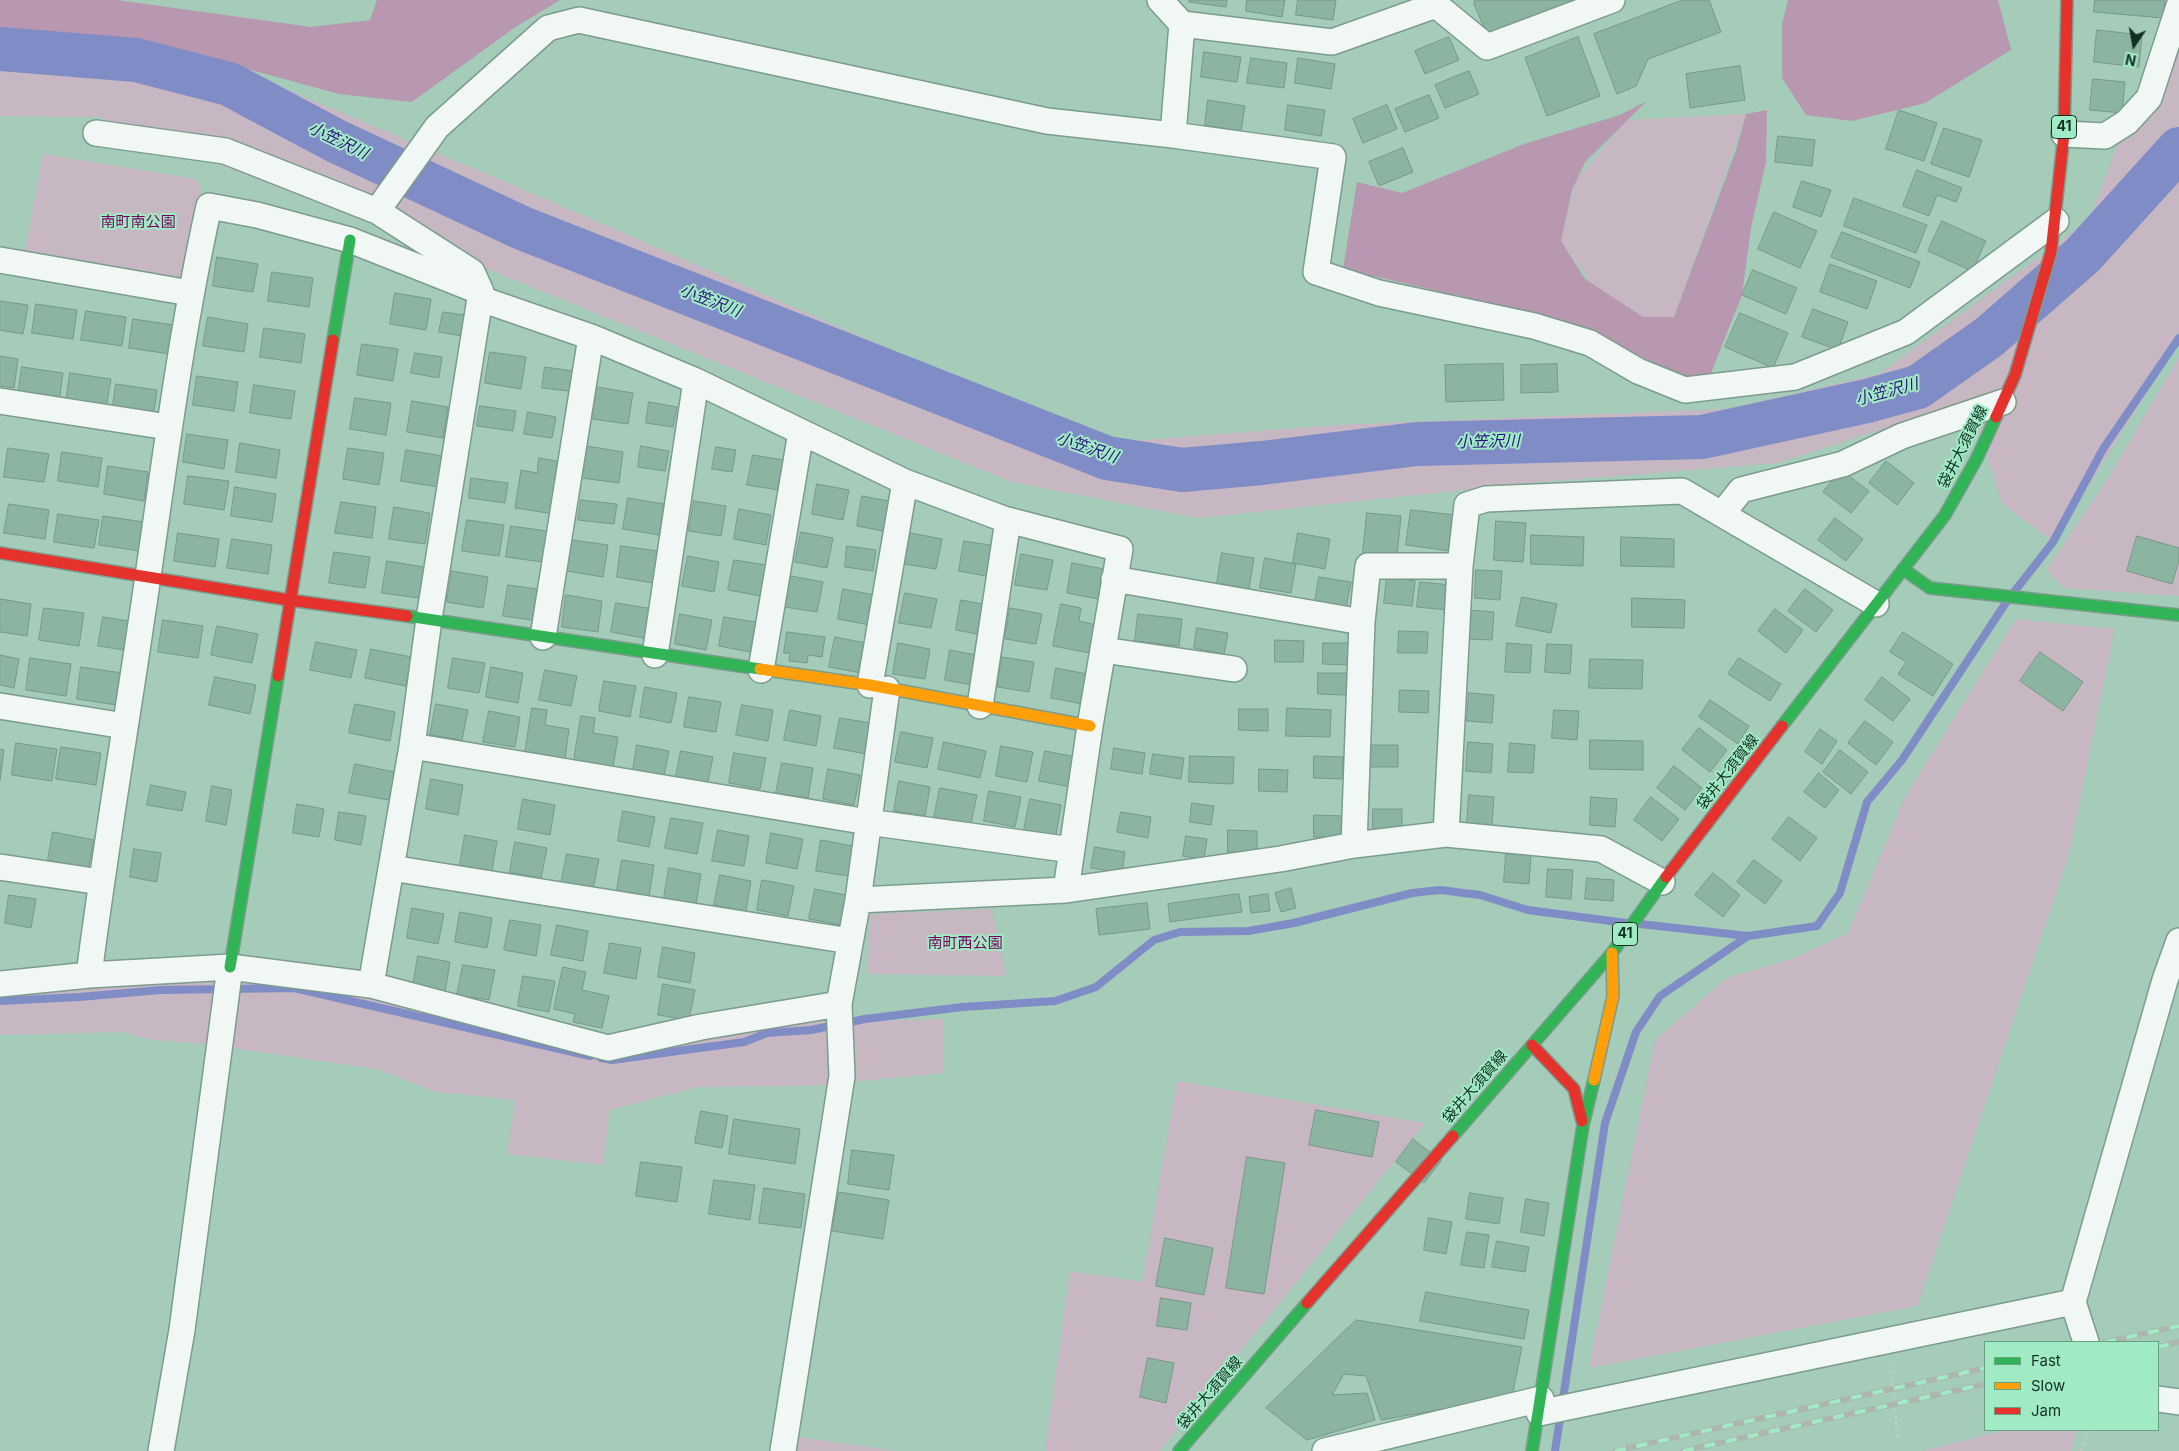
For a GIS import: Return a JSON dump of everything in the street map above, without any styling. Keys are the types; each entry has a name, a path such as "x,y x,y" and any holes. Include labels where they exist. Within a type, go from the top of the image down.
{"street":[{"path":"1160,0 1182,24 1332,42 1433,2 1487,47 1612,0"},
{"name":"袋井大須賀線","path":"1179,1451 1612,953 1662,882 1945,514 1977,458 2015,375 2051,252 2056,221 2064,134 2067,0"},
{"path":"2064,134 2104,136 2127,122 2149,98 2179,6"},
{"path":"377,211 437,127 548,28 579,20 1047,121 1333,156 1316,272 1379,293 1534,326 1590,343 1638,370 1685,390 1795,377 1906,332 2056,221"},
{"path":"1173,135 1182,24"},
{"path":"96,133 225,151 377,211 472,272 481,296 429,619 412,746 371,986"},
{"path":"89,974 101,882 148,577 168,427 190,293 209,206 256,215 350,240 481,296 591,337 696,381 905,482 1008,520 1120,549 1090,726 1066,890"},
{"path":"161,1451 182,1330 230,967 289,600 350,240"},
{"path":"0,260 190,293"},
{"path":"544,637 591,337"},
{"path":"655,654 696,381"},
{"path":"0,401 168,427"},
{"path":"1722,514 1741,490 1843,464 1902,436 2003,402"},
{"path":"761,670 801,432"},
{"path":"783,1451 842,1076 839,1004 858,900 868,822 878,687 905,482"},
{"path":"1446,834 1460,566 1468,505 1486,499 1682,491 1876,604"},
{"path":"980,706 1008,520"},
{"path":"0,553 289,600 429,619 878,687 1090,726"},
{"path":"1354,845 1362,622 1368,566 1460,566"},
{"path":"1903,569 1930,588 1971,594 2179,615"},
{"path":"1114,579 1362,622"},
{"path":"1103,650 1234,669"},
{"path":"0,706 125,726"},
{"path":"412,746 868,822 1072,850"},
{"path":"858,900 1066,890 1280,859 1354,845 1446,834 1601,849 1662,882"},
{"path":"0,866 101,882"},
{"path":"391,868 850,941"},
{"path":"2086,1341 2073,1302 2165,980 2179,941"},
{"path":"1532,1451 1583,1125 1612,996 1612,953"},
{"path":"0,984 89,974 230,967 371,986 608,1048 701,1027 839,1004"},
{"path":"1532,1045 1574,1088 1583,1125"},
{"path":"1325,1451 1540,1406 1888,1341 2073,1302"},
{"path":"2159,1399 2179,1402"}],"path":[{"path":"1888,1341 1898,1441"},
{"path":"2082,1451 2089,1431"}],"green space":[{"path":"2173,0 2179,0 2179,341 2053,542 2002,503 1970,401 1778,463 1530,483 1198,518 1012,482 487,269 98,117 0,116 0,31 114,32 260,78 527,191 1105,443 1335,425 1726,409 1879,374 2089,220"},
{"path":"1746,114 1674,317 1643,317 1592,284 1561,241 1576,180 1627,120"},
{"name":"南町南公園","path":"43,154 197,179 201,192 183,275 173,280 24,255"},
{"path":"2179,357 2179,596 2064,588 2046,570 2109,477"},
{"path":"2016,619 2115,629 2068,858 1917,1306 1589,1368 1655,1040 1728,977 1792,959 1848,933 1906,795"},
{"name":"南町西公園","path":"992,909 1006,976 868,974 869,914"},
{"path":"230,967 632,1042 815,1022 943,1019 943,1073 812,1086 698,1087 610,1110 603,1165 507,1154 515,1100 436,1092 377,1069 196,1043 153,1040 121,1032 0,1035 0,993"},
{"path":"1177,1081 1425,1123 1160,1451 1045,1451 1070,1271 1142,1282"},
{"path":"2002,1431 2077,1431 2071,1451 1921,1451"},
{"path":"785,1435 896,1451 783,1451"}],"shaded area":[{"path":"0,0 117,0 311,27 370,20 377,0 560,0 514,28 412,102 339,94 137,39 0,33"},
{"path":"1788,0 1998,0 2011,50 1925,103 1852,121 1806,115 1782,78 1782,24"},
{"path":"1647,101 1585,162 1572,190 1561,241 1585,279 1643,317 1674,317 1736,150 1746,114 1767,110 1766,162 1751,228 1742,295 1709,378 1680,376 1582,327 1343,269 1357,182 1402,193 1524,144 1620,115"}],"building":[{"path":"1190,0 1227,0 1226,7 1189,2"},
{"path":"1247,0 1285,0 1282,17 1246,11"},
{"path":"1298,0 1336,0 1333,20 1296,15"},
{"path":"1475,0 1592,0 1491,44 1474,4"},
{"path":"1683,0 1709,0 1721,32 1648,59 1636,86 1617,94 1594,34"},
{"path":"2095,0 2165,0 2163,18 2094,12"},
{"path":"2097,30 2142,35 2139,67 2094,62"},
{"path":"1449,37 1459,60 1425,74 1415,51"},
{"path":"1578,37 1600,96 1547,116 1525,58"},
{"path":"1204,52 1241,57 1237,82 1201,77"},
{"path":"1251,58 1287,63 1284,88 1247,83"},
{"path":"1298,58 1335,64 1331,89 1295,83"},
{"path":"1740,66 1745,100 1690,108 1686,74"},
{"path":"1469,71 1479,94 1445,108 1435,85"},
{"path":"2093,79 2125,82 2122,113 2090,110"},
{"path":"1429,95 1439,118 1405,132 1395,109"},
{"path":"1208,100 1245,106 1241,131 1205,125"},
{"path":"1288,105 1325,110 1321,136 1285,130"},
{"path":"1387,105 1397,129 1363,143 1353,119"},
{"path":"1899,110 1937,123 1924,161 1886,149"},
{"path":"1944,128 1982,140 1969,177 1931,164"},
{"path":"1778,136 1815,140 1812,166 1775,162"},
{"path":"1403,148 1413,172 1379,186 1369,162"},
{"path":"1917,170 1962,188 1956,202 1937,195 1929,216 1903,206"},
{"path":"1802,181 1831,190 1821,217 1793,207"},
{"path":"1854,198 1927,225 1916,253 1844,226"},
{"path":"1774,212 1817,231 1800,268 1758,249"},
{"path":"1942,221 1986,241 1972,271 1928,251"},
{"path":"1842,232 1920,262 1910,288 1831,257"},
{"path":"217,257 258,264 253,292 213,286"},
{"path":"1830,264 1877,281 1867,309 1820,292"},
{"path":"1753,270 1797,288 1786,314 1742,295"},
{"path":"272,272 313,278 309,307 268,301"},
{"path":"395,293 431,299 426,330 390,324"},
{"path":"0,301 28,305 23,334 0,330"},
{"path":"36,304 77,310 73,339 32,333"},
{"path":"1813,309 1848,322 1838,350 1802,337"},
{"path":"86,311 126,317 122,346 81,340"},
{"path":"443,312 471,316 467,337 439,332"},
{"path":"1740,313 1788,333 1773,368 1725,347"},
{"path":"208,317 248,324 244,352 203,346"},
{"path":"133,319 174,325 170,354 129,348"},
{"path":"264,328 305,334 301,363 260,357"},
{"path":"362,344 398,349 393,381 357,375"},
{"path":"490,352 526,357 521,389 485,383"},
{"path":"415,353 442,357 439,378 411,373"},
{"path":"0,356 18,359 14,388 0,386"},
{"path":"1503,364 1504,400 1446,402 1445,365"},
{"path":"1557,364 1558,392 1521,393 1521,365"},
{"path":"22,367 63,373 59,402 18,396"},
{"path":"545,367 581,372 578,392 542,388"},
{"path":"70,373 111,379 106,408 66,402"},
{"path":"197,376 238,382 234,411 193,405"},
{"path":"116,384 157,390 153,418 112,413"},
{"path":"254,385 295,391 291,419 250,413"},
{"path":"597,387 633,393 628,424 592,419"},
{"path":"355,398 391,403 386,435 350,429"},
{"path":"412,401 448,407 443,438 407,432"},
{"path":"649,402 677,407 673,427 646,423"},
{"path":"480,406 516,411 513,431 477,426"},
{"path":"528,412 556,417 552,438 524,434"},
{"path":"187,434 228,440 224,469 183,462"},
{"path":"240,443 280,450 276,478 236,472"},
{"path":"587,446 623,452 619,483 582,478"},
{"path":"641,446 669,451 665,471 638,467"},
{"path":"716,447 736,450 732,472 712,469"},
{"path":"8,448 49,454 44,482 4,477"},
{"path":"348,448 384,453 379,485 343,479"},
{"path":"406,450 443,456 438,487 401,481"},
{"path":"62,452 102,458 98,487 58,481"},
{"path":"753,455 784,460 779,490 747,485"},
{"path":"539,458 563,462 554,514 515,508 521,470 537,473"},
{"path":"1886,461 1914,483 1897,505 1869,483"},
{"path":"108,466 148,472 144,501 104,494"},
{"path":"1841,470 1869,491 1851,513 1823,492"},
{"path":"188,476 229,481 224,510 184,504"},
{"path":"471,478 508,483 505,503 469,498"},
{"path":"817,484 849,490 843,520 812,514"},
{"path":"235,487 276,494 272,522 231,516"},
{"path":"862,496 894,502 888,532 857,526"},
{"path":"628,498 664,504 659,535 623,529"},
{"path":"581,500 617,504 614,524 578,520"},
{"path":"694,501 726,506 721,536 689,531"},
{"path":"341,502 376,507 372,538 335,533"},
{"path":"9,504 49,510 45,539 4,533"},
{"path":"394,507 430,513 425,544 389,539"},
{"path":"739,509 771,515 766,545 734,539"},
{"path":"1411,510 1456,515 1451,551 1406,545"},
{"path":"1367,513 1401,516 1397,556 1363,553"},
{"path":"58,514 99,520 94,548 54,542"},
{"path":"103,516 144,522 140,551 99,545"},
{"path":"1835,518 1863,539 1846,561 1818,540"},
{"path":"467,520 504,525 499,556 462,551"},
{"path":"1496,521 1526,523 1523,562 1494,560"},
{"path":"511,526 547,531 542,562 506,557"},
{"path":"801,532 833,538 827,568 795,562"},
{"path":"178,533 219,539 215,567 174,561"},
{"path":"910,533 942,539 936,569 904,564"},
{"path":"1298,533 1330,539 1325,569 1293,563"},
{"path":"1531,535 1584,537 1583,566 1531,564"},
{"path":"2137,536 2179,548 2179,560 2172,584 2127,571"},
{"path":"1621,537 1674,539 1674,567 1621,566"},
{"path":"232,539 272,545 268,574 227,568"},
{"path":"572,540 608,545 603,577 567,571"},
{"path":"964,541 996,546 991,577 959,571"},
{"path":"621,546 658,551 653,583 617,577"},
{"path":"847,546 876,550 873,571 845,567"},
{"path":"334,552 370,557 365,588 329,583"},
{"path":"1222,553 1254,558 1249,589 1217,583"},
{"path":"1021,554 1053,560 1047,590 1015,585"},
{"path":"688,556 719,562 714,592 682,586"},
{"path":"1265,558 1296,564 1291,593 1260,588"},
{"path":"734,560 766,565 760,596 728,590"},
{"path":"387,561 424,567 419,598 382,593"},
{"path":"1072,563 1104,569 1098,599 1067,593"},
{"path":"1476,570 1502,571 1500,600 1475,598"},
{"path":"452,571 488,577 483,608 447,602"},
{"path":"791,576 823,582 817,612 785,607"},
{"path":"1319,577 1351,582 1345,613 1314,607"},
{"path":"1387,577 1415,581 1412,606 1384,603"},
{"path":"1420,582 1451,585 1448,610 1417,607"},
{"path":"508,585 544,590 539,621 503,616"},
{"path":"843,589 875,595 870,625 838,619"},
{"path":"1805,589 1833,610 1816,632 1788,611"},
{"path":"905,593 937,599 931,628 899,623"},
{"path":"566,595 602,601 598,632 562,627"},
{"path":"1522,597 1557,604 1551,633 1516,626"},
{"path":"1632,598 1685,600 1684,628 1632,627"},
{"path":"0,599 31,604 27,636 0,632"},
{"path":"961,600 993,606 987,636 956,630"},
{"path":"616,603 654,609 649,639 611,632"},
{"path":"1061,604 1081,608 1079,621 1101,626 1095,654 1053,646"},
{"path":"44,608 84,613 79,646 39,640"},
{"path":"1010,608 1042,614 1036,644 1005,639"},
{"path":"1775,609 1803,630 1786,653 1758,631"},
{"path":"1469,610 1494,612 1492,640 1467,639"},
{"path":"680,614 712,620 706,650 675,644"},
{"path":"1138,614 1182,619 1179,646 1135,641"},
{"path":"103,617 129,621 125,650 98,646"},
{"path":"724,617 756,622 750,652 719,646"},
{"path":"163,620 203,626 198,658 158,652"},
{"path":"217,626 258,634 252,663 211,655"},
{"path":"1197,628 1228,633 1224,654 1194,648"},
{"path":"1399,631 1428,632 1427,653 1398,653"},
{"path":"787,632 825,637 822,657 808,655 807,663 789,661 790,653 784,653"},
{"path":"1903,632 1953,664 1933,696 1898,674 1906,662 1890,652"},
{"path":"835,637 866,643 861,673 829,667"},
{"path":"1275,640 1304,641 1303,662 1275,662"},
{"path":"316,642 357,650 351,678 310,670"},
{"path":"898,643 930,649 925,679 893,674"},
{"path":"1323,643 1352,643 1352,665 1323,664"},
{"path":"1507,643 1532,645 1530,673 1505,672"},
{"path":"1547,644 1572,645 1570,674 1545,672"},
{"path":"371,649 411,657 406,686 365,678"},
{"path":"950,650 982,656 977,686 945,680"},
{"path":"2040,652 2083,682 2063,711 2020,681"},
{"path":"0,655 19,659 14,688 0,685"},
{"path":"1002,657 1034,662 1029,692 997,687"},
{"path":"30,658 71,664 66,696 26,690"},
{"path":"453,658 485,663 479,693 448,688"},
{"path":"1739,658 1781,684 1770,701 1728,674"},
{"path":"1590,659 1643,660 1642,689 1589,688"},
{"path":"81,667 122,673 117,705 77,699"},
{"path":"491,667 523,673 518,703 486,697"},
{"path":"1056,668 1088,674 1083,704 1051,698"},
{"path":"545,670 577,676 571,706 539,700"},
{"path":"1318,673 1347,673 1346,695 1318,694"},
{"path":"215,677 256,685 250,714 209,705"},
{"path":"1882,677 1910,699 1893,721 1865,700"},
{"path":"604,681 636,686 630,717 599,711"},
{"path":"645,687 677,693 671,723 640,717"},
{"path":"1400,690 1429,691 1428,713 1399,712"},
{"path":"1469,693 1494,695 1492,723 1467,721"},
{"path":"689,697 721,702 716,732 684,727"},
{"path":"1710,700 1749,726 1738,744 1699,717"},
{"path":"355,704 395,712 390,741 349,733"},
{"path":"436,704 468,710 462,740 430,735"},
{"path":"742,705 773,710 768,741 736,735"},
{"path":"532,708 547,710 545,725 569,729 565,759 525,753"},
{"path":"1287,708 1331,710 1330,737 1286,736"},
{"path":"1239,709 1268,709 1268,731 1239,730"},
{"path":"790,710 821,716 816,746 784,740"},
{"path":"1554,710 1579,711 1577,740 1552,738"},
{"path":"489,711 520,717 515,747 483,742"},
{"path":"581,716 595,718 593,733 618,737 613,767 574,761"},
{"path":"840,718 871,723 866,754 834,748"},
{"path":"1865,721 1893,742 1876,765 1848,743"},
{"path":"1699,728 1727,750 1710,772 1682,750"},
{"path":"1820,729 1837,741 1822,764 1805,752"},
{"path":"901,732 933,738 927,768 895,762"},
{"path":"1590,740 1643,741 1643,770 1590,769"},
{"path":"944,742 986,751 980,778 938,769"},
{"path":"1468,742 1493,744 1491,773 1466,771"},
{"path":"16,743 57,749 52,781 12,775"},
{"path":"1510,743 1535,745 1533,773 1508,772"},
{"path":"637,745 669,751 663,781 632,776"},
{"path":"1369,745 1398,745 1398,767 1369,767"},
{"path":"1001,746 1033,752 1027,782 996,776"},
{"path":"61,747 101,753 96,785 56,779"},
{"path":"1114,748 1145,753 1142,774 1111,769"},
{"path":"0,749 4,750 0,780"},
{"path":"1840,750 1868,772 1851,794 1823,772"},
{"path":"681,751 713,757 707,787 675,781"},
{"path":"1045,751 1076,757 1071,787 1039,781"},
{"path":"734,753 766,758 760,789 729,783"},
{"path":"1153,754 1184,758 1181,779 1150,774"},
{"path":"1190,756 1234,757 1233,784 1189,782"},
{"path":"1314,756 1343,757 1343,779 1314,778"},
{"path":"782,763 813,768 808,798 776,793"},
{"path":"355,764 395,772 389,800 349,793"},
{"path":"1674,766 1702,788 1685,810 1657,788"},
{"path":"828,769 860,775 854,805 823,799"},
{"path":"1259,769 1288,770 1287,792 1259,791"},
{"path":"1819,773 1839,790 1825,808 1804,792"},
{"path":"431,779 463,785 458,815 426,809"},
{"path":"899,781 930,787 925,816 894,811"},
{"path":"151,785 186,792 182,811 147,805"},
{"path":"212,786 232,790 226,825 206,821"},
{"path":"940,788 977,795 971,824 934,817"},
{"path":"989,791 1021,797 1015,827 984,821"},
{"path":"1469,795 1494,797 1492,825 1467,824"},
{"path":"1591,797 1617,799 1615,827 1590,825"},
{"path":"1651,797 1679,819 1662,841 1634,820"},
{"path":"523,799 555,805 550,835 518,829"},
{"path":"1030,799 1061,805 1056,835 1024,830"},
{"path":"1192,803 1214,806 1211,825 1190,822"},
{"path":"297,804 324,809 319,837 293,833"},
{"path":"1373,809 1402,809 1402,831 1373,830"},
{"path":"623,811 655,817 649,847 618,841"},
{"path":"339,812 366,816 361,845 335,840"},
{"path":"1121,812 1151,817 1148,838 1117,832"},
{"path":"1314,815 1343,816 1343,837 1314,837"},
{"path":"1789,817 1817,838 1800,861 1772,839"},
{"path":"671,818 703,823 697,854 665,848"},
{"path":"718,830 749,836 744,866 712,861"},
{"path":"1228,830 1257,831 1257,852 1228,852"},
{"path":"53,832 94,840 88,869 48,860"},
{"path":"771,833 803,839 797,869 766,863"},
{"path":"465,835 497,841 492,871 460,865"},
{"path":"1186,836 1207,839 1204,859 1183,856"},
{"path":"821,840 853,846 848,876 816,871"},
{"path":"515,842 547,848 541,878 510,872"},
{"path":"1095,847 1125,852 1122,873 1091,868"},
{"path":"134,849 161,853 157,882 130,877"},
{"path":"567,854 599,859 593,889 561,884"},
{"path":"1506,854 1531,855 1529,884 1504,882"},
{"path":"622,860 654,865 649,896 617,890"},
{"path":"1754,860 1782,881 1765,904 1737,882"},
{"path":"669,868 701,874 696,904 664,898"},
{"path":"1548,869 1573,870 1571,899 1546,897"},
{"path":"1713,873 1740,895 1723,917 1695,895"},
{"path":"720,875 751,881 746,911 714,905"},
{"path":"1587,878 1614,880 1613,901 1585,899"},
{"path":"762,880 794,886 788,916 757,910"},
{"path":"1291,888 1296,908 1281,912 1275,893"},
{"path":"815,889 846,895 841,925 809,919"},
{"path":"1239,894 1242,912 1170,922 1168,904"},
{"path":"1268,894 1270,911 1251,913 1249,897"},
{"path":"9,895 36,899 31,928 5,923"},
{"path":"1147,903 1150,929 1099,935 1096,909"},
{"path":"412,908 444,914 438,944 407,938"},
{"path":"460,912 492,918 487,948 455,942"},
{"path":"510,920 541,925 536,956 504,950"},
{"path":"557,925 588,931 583,961 551,955"},
{"path":"610,943 641,948 636,979 604,973"},
{"path":"663,947 695,953 690,983 658,977"},
{"path":"418,956 450,962 445,992 413,986"},
{"path":"463,965 495,970 489,1000 457,995"},
{"path":"563,967 586,972 582,990 609,996 602,1028 573,1022 575,1014 554,1009"},
{"path":"523,976 555,981 549,1012 518,1006"},
{"path":"663,984 695,990 689,1020 658,1015"},
{"path":"1316,1110 1379,1122 1372,1157 1309,1145"},
{"path":"701,1111 728,1116 722,1148 695,1143"},
{"path":"734,1119 800,1129 795,1164 729,1154"},
{"path":"1413,1139 1441,1161 1424,1183 1396,1162"},
{"path":"852,1150 894,1155 889,1190 848,1184"},
{"path":"1247,1157 1285,1163 1264,1294 1226,1288"},
{"path":"641,1162 682,1167 677,1202 636,1196"},
{"path":"714,1180 755,1185 750,1220 709,1214"},
{"path":"764,1188 805,1194 801,1228 759,1223"},
{"path":"839,1192 889,1200 883,1239 832,1231"},
{"path":"1470,1193 1503,1198 1499,1224 1466,1219"},
{"path":"1526,1199 1549,1203 1544,1236 1521,1232"},
{"path":"1429,1218 1452,1222 1446,1254 1424,1250"},
{"path":"1467,1232 1489,1235 1484,1268 1461,1265"},
{"path":"1165,1238 1213,1248 1204,1295 1156,1286"},
{"path":"1497,1241 1529,1247 1525,1272 1492,1267"},
{"path":"1426,1292 1529,1310 1524,1339 1420,1321"},
{"path":"1161,1298 1191,1303 1187,1330 1157,1326"},
{"path":"1356,1320 1522,1347 1512,1397 1381,1420 1366,1376 1344,1374 1332,1395 1367,1393 1375,1420 1307,1440 1266,1408"},
{"path":"1148,1358 1174,1363 1166,1403 1140,1397"}],"waterway":[{"name":"小笠沢川","path":"0,49 136,60 229,84 336,141 522,228 1107,458 1182,470 1262,463 1417,444 1702,437 1867,401 1918,387 1989,337 2083,255 2179,149"},
{"path":"2014,592 2053,542 2103,449 2179,338"},
{"path":"1640,924 1748,936 1817,926 1840,893 1867,802 1902,760 2007,601"},
{"path":"601,1058 612,1060 744,1042 767,1033 811,1030 865,1019 962,1007 1055,1001 1096,987 1154,940 1180,932 1248,931 1294,923 1412,893 1440,890 1480,895 1528,910 1626,923"},
{"path":"1555,1451 1605,1123 1636,1032 1660,996 1748,936"},
{"path":"0,1001 161,990 294,988 590,1056"}],"railway":[{"path":"2110,1341 2179,1326"},
{"path":"2159,1347 2179,1342"},
{"path":"1615,1451 1984,1368"},
{"path":"1683,1451 1984,1384"}],"traffic: fast":[{"path":"333,340 350,240"},
{"path":"1782,726 1945,515 1977,458 1996,417"},
{"path":"1903,569 1930,588 2179,615"},
{"path":"407,616 760,669"},
{"path":"230,967 278,676"},
{"path":"1453,1136 1612,953 1666,877"},
{"path":"1532,1451 1583,1125 1594,1080"},
{"path":"1179,1451 1307,1303"}],"traffic: slow":[{"path":"760,669 870,685 1090,726"},
{"path":"1594,1080 1613,996 1612,953"}],"traffic: jam":[{"path":"1996,417 2015,375 2051,252 2064,134 2067,0"},
{"path":"278,676 333,340"},
{"path":"0,553 289,600 407,616"},
{"path":"1666,877 1782,726"},
{"path":"1532,1045 1574,1089 1582,1121"},
{"path":"1307,1303 1453,1136"}]}
